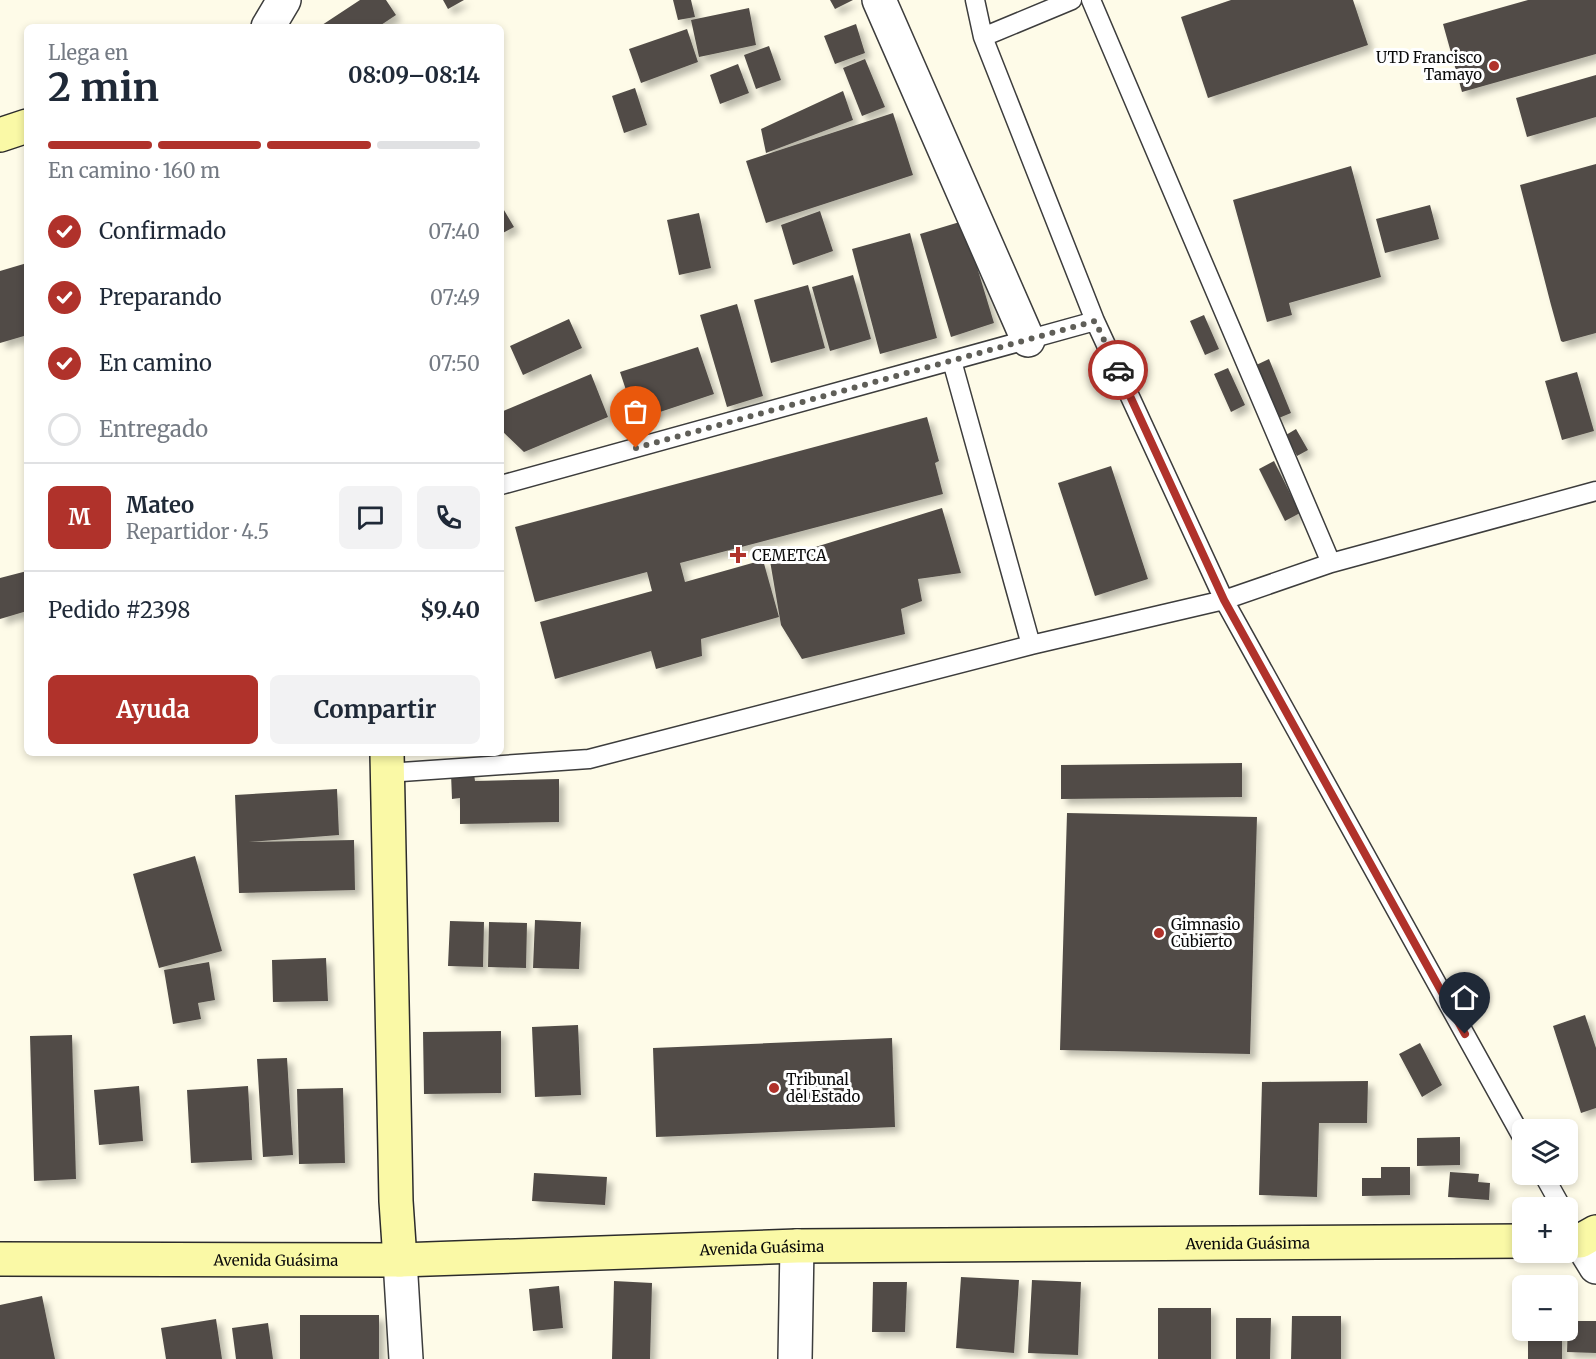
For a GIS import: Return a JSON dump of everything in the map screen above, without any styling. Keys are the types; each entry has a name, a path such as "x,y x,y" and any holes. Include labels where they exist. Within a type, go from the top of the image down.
{"main road":[{"path":"0,135 24,127"},
{"path":"387,763 396,1201 400,1260"},
{"name":"Avenida Guásima","path":"0,1259 400,1260 797,1246 1512,1241"}],"street":[{"path":"270,24 284,0"},
{"path":"879,0 1028,340"},
{"path":"795,1359 797,1246"},
{"path":"400,1260 406,1359"}],"lane":[{"path":"975,0 983,37 1095,321 1224,600 1512,1119"},
{"path":"983,37 1072,0"},
{"path":"1091,0 1332,563"},
{"path":"504,484 1095,321"},
{"path":"952,361 1031,645"},
{"path":"387,763 589,759 1031,645 1224,600 1332,563 1596,491"}],"building":[{"path":"360,0 386,0 396,15 382,24 324,24"},
{"path":"443,0 464,0 448,9"},
{"path":"673,0 691,0 695,17 678,20"},
{"path":"830,0 853,0 835,9"},
{"path":"1231,0 1353,0 1368,45 1208,98 1181,17"},
{"path":"1528,0 1596,0 1596,54 1462,92 1443,24"},
{"path":"749,8 756,45 699,57 691,20"},
{"path":"856,24 865,53 835,64 824,36"},
{"path":"687,29 698,62 641,83 629,49"},
{"path":"769,46 781,80 756,89 744,55"},
{"path":"865,59 885,107 862,116 843,68"},
{"path":"738,64 749,93 720,104 710,75"},
{"path":"1596,75 1596,117 1527,137 1516,98"},
{"path":"635,88 647,125 624,133 612,96"},
{"path":"843,91 853,120 766,153 761,129"},
{"path":"893,113 913,175 766,223 746,161"},
{"path":"1596,164 1596,333 1563,342 1520,185"},
{"path":"1351,166 1381,277 1289,303 1292,315 1267,322 1233,200"},
{"path":"1430,205 1439,239 1385,253 1376,219"},
{"path":"504,210 514,227 504,232"},
{"path":"820,211 833,251 793,265 781,225"},
{"path":"699,213 711,268 679,275 667,220"},
{"path":"963,221 994,323 951,337 920,234"},
{"path":"910,233 937,338 880,354 852,249"},
{"path":"24,264 24,336 0,343 0,271"},
{"path":"853,275 871,339 830,351 812,287"},
{"path":"808,285 825,348 771,363 754,300"},
{"path":"737,304 763,396 727,407 700,315"},
{"path":"1204,315 1219,349 1205,355 1190,321"},
{"path":"569,319 582,348 523,375 510,346"},
{"path":"698,347 714,394 636,420 620,372"},
{"path":"1269,359 1291,413 1274,420 1252,367"},
{"path":"1228,368 1245,405 1231,412 1214,374"},
{"path":"1577,372 1594,431 1562,440 1545,381"},
{"path":"591,374 608,417 524,452 504,433 504,411"},
{"path":"927,417 939,461 935,463 943,494 680,563 685,582 763,560 779,617 701,639 702,656 656,669 651,651 555,679 540,622 652,591 647,572 535,602 515,527"},
{"path":"1296,429 1308,450 1297,456 1286,435"},
{"path":"1274,461 1300,513 1285,521 1259,469"},
{"path":"1111,466 1148,579 1095,596 1058,483"},
{"path":"942,508 961,573 918,579 922,601 901,609 905,634 802,659 781,625 770,561"},
{"path":"24,572 24,612 0,619 0,578"},
{"path":"1242,763 1242,797 1061,799 1061,765"},
{"path":"451,774 474,774 475,781 559,779 559,822 460,824 460,798 452,799"},
{"path":"337,789 339,835 249,842 354,840 355,890 239,893 235,795"},
{"name":"Gimnasio Cubierto","path":"1067,813 1257,817 1250,1054 1060,1050"},
{"path":"195,856 222,951 159,968 133,874"},
{"path":"535,920 581,922 579,969 533,968"},
{"path":"450,921 484,922 483,967 448,966"},
{"path":"489,922 527,923 526,968 488,967"},
{"path":"326,958 328,1001 273,1002 272,960"},
{"path":"209,962 215,1000 198,1003 201,1019 173,1024 164,970"},
{"path":"1585,1015 1596,1048 1596,1108 1581,1113 1553,1026"},
{"path":"578,1025 581,1095 535,1097 532,1027"},
{"path":"501,1031 501,1093 424,1094 423,1032"},
{"path":"72,1035 76,1179 34,1181 30,1036"},
{"name":"Tribunal del Estado","path":"892,1038 895,1127 656,1137 653,1048"},
{"path":"1420,1043 1442,1085 1422,1097 1399,1054"},
{"path":"287,1058 293,1155 263,1157 257,1059"},
{"path":"1368,1081 1367,1123 1319,1123 1317,1197 1259,1195 1262,1082"},
{"path":"139,1086 143,1141 99,1145 94,1090"},
{"path":"248,1086 252,1160 191,1163 187,1090"},
{"path":"343,1088 345,1163 299,1164 297,1089"},
{"path":"1460,1137 1460,1165 1417,1166 1417,1138"},
{"path":"1381,1167 1410,1167 1410,1195 1362,1196 1362,1178 1381,1178"},
{"path":"1450,1172 1479,1174 1478,1182 1490,1183 1489,1200 1448,1197"},
{"path":"534,1173 607,1177 605,1205 532,1201"},
{"path":"961,1277 1019,1280 1014,1353 956,1348"},
{"path":"1032,1280 1081,1282 1078,1355 1028,1353"},
{"path":"614,1281 652,1283 650,1359 612,1359"},
{"path":"873,1282 907,1282 905,1332 872,1332"},
{"path":"559,1286 563,1328 533,1331 529,1289"},
{"path":"42,1296 55,1359 0,1359 0,1305"},
{"path":"1158,1308 1211,1308 1211,1359 1158,1359"},
{"path":"300,1315 379,1315 379,1359 300,1359"},
{"path":"1292,1316 1341,1316 1341,1359 1291,1359"},
{"path":"1236,1318 1271,1318 1270,1359 1236,1359"},
{"path":"216,1319 222,1359 166,1359 161,1328"},
{"path":"1578,1321 1596,1321 1596,1353 1567,1352 1567,1341 1578,1341"},
{"path":"268,1323 273,1359 236,1359 232,1328"},
{"path":"1528,1341 1562,1341 1562,1359 1528,1359"}],"way so far":[{"path":"636,448 1095,321 1118,370"}],"place":[{"name":"UTD Francisco Tamayo","path":"1494,66"},
{"name":"CEMETCA","path":"738,555"},
{"name":"Gimnasio Cubierto","path":"1159,933"},
{"name":"Tribunal del Estado","path":"774,1088"}],"route":[{"path":"1118,370 1224,600 1465,1034"}]}
